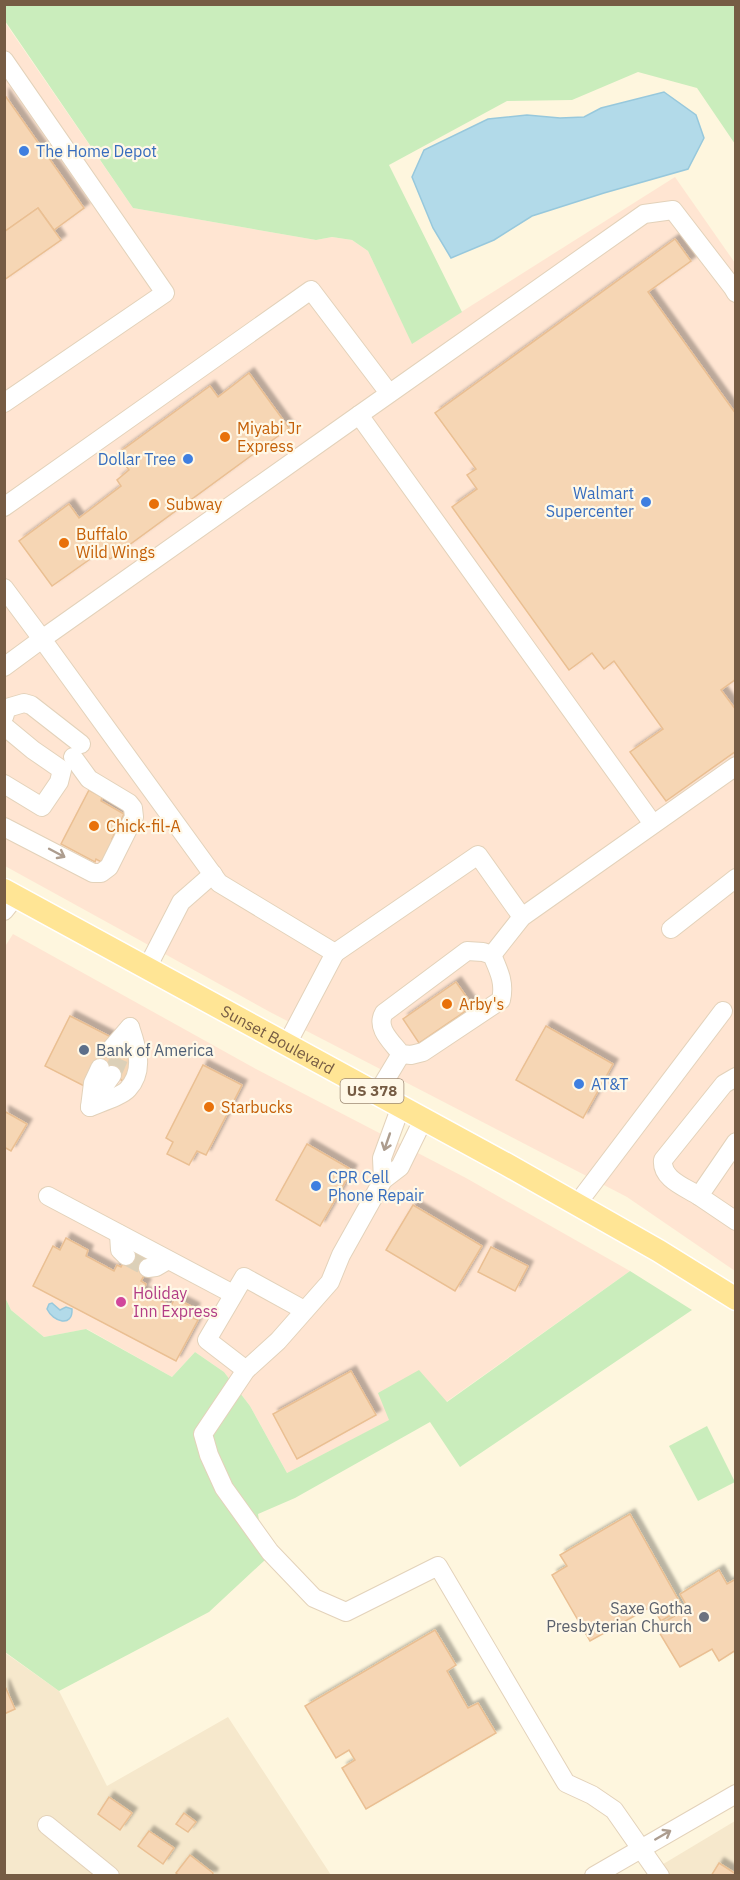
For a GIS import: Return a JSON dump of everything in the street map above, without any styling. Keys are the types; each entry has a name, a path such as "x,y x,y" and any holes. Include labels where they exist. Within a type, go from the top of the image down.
{"main road":[{"name":"Sunset Boulevard","path":"8,899 147,968 424,1118 659,1251 735,1299"}],"street":[{"path":"4,60 165,293 4,403"},
{"path":"4,667 644,214 673,210 735,293"},
{"path":"4,507 311,290 389,393"},
{"path":"359,414 653,824"},
{"path":"4,588 219,883 335,953"},
{"path":"4,717 8,708 24,703 31,705 89,779 129,802 133,808 134,817 109,867 101,873 93,873 4,827"},
{"path":"4,726 33,750 72,757"},
{"path":"4,784 42,807 72,757 109,732"},
{"path":"492,955 522,917 735,766"},
{"path":"287,1044 335,953 478,855 522,917"},
{"path":"147,968 181,902 213,874"},
{"path":"671,929 735,878"},
{"path":"467,951 492,955 502,979 504,990 501,1000 423,1052 411,1055 401,1054 382,1028 381,1019 384,1012 467,951"},
{"path":"577,1204 723,1011"},
{"path":"110,1074 90,1107 127,1090 138,1070 138,1052 130,1027 119,1053"},
{"path":"378,1094 401,1054"},
{"path":"735,1077 724,1084 663,1160 664,1172 669,1177 735,1221"},
{"path":"383,1180 382,1158 401,1106"},
{"path":"424,1118 400,1167 383,1180 345,1247 330,1282 278,1341 246,1370 203,1434 209,1455 224,1488 270,1551 314,1598 346,1612 438,1566 566,1783 592,1795 614,1810 660,1875"},
{"path":"699,1196 735,1142"},
{"path":"48,1196 234,1294"},
{"path":"119,1234 120,1250 126,1256"},
{"path":"148,1268 156,1267 168,1260"},
{"path":"246,1370 207,1340 244,1277 304,1310"},
{"path":"594,1875 735,1794"},
{"path":"47,1825 110,1875"}],"shaded area":[{"path":"4,21 133,208 316,240 332,237 352,240 368,251 412,343 675,177 735,263 735,1271 627,1197 270,1012 5,866"},
{"path":"13,934 256,1069 466,1178 630,1271 446,1402 379,1393 390,1420 287,1473 250,1406 224,1372 195,1352 172,1377 87,1329 44,1337 11,1310 4,1295 4,948"},
{"path":"4,1652 59,1691 107,1786 228,1717 331,1875 5,1875"},
{"path":"735,1821 735,1875 645,1875"}],"green space":[{"path":"4,5 735,5 735,144 697,88 638,72 572,100 507,101 389,165 462,312 412,344 368,251 352,240 332,237 316,240 133,208 5,21"},
{"path":"630,1271 692,1310 460,1467 430,1422 295,1498 258,1514 265,1560 209,1612 59,1691 5,1652 4,1295 11,1310 44,1337 86,1329 172,1377 195,1352 224,1372 250,1406 287,1473 389,1420 378,1393 419,1370 447,1402"},
{"path":"707,1426 735,1482 698,1501 669,1446"}],"water":[{"path":"664,92 696,115 704,138 688,169 532,216 494,240 451,258 433,228 412,177 424,150 488,119 527,115 560,118 584,117 601,108"},
{"path":"52,1303 60,1310 66,1307 72,1309 69,1319 58,1320 50,1314 47,1309"}],"building":[{"name":"The Home Depot","path":"4,94 84,208 54,230 38,208 4,232"},
{"path":"38,208 61,240 4,280 4,232"},
{"path":"675,239 691,261 648,292 736,414 736,679 721,690 736,710 736,751 666,801 630,752 663,729 614,661 604,669 592,653 569,670 452,507 477,489 467,475 476,469 435,413"},
{"path":"249,373 289,428 110,559 103,550 52,586 19,541 69,504 79,518 121,486 117,480 129,470 117,454 210,386 218,397"},
{"name":"Chick-fil-A","path":"89,790 102,797 101,801 124,814 112,839 115,841 103,863 96,859 95,862 61,844"},
{"path":"456,982 473,1006 419,1043 403,1019"},
{"path":"70,1016 113,1038 108,1047 138,1062 127,1083 98,1068 88,1088 45,1066"},
{"path":"546,1026 613,1064 583,1118 516,1080"},
{"path":"203,1065 242,1085 206,1155 197,1151 189,1165 167,1154 173,1142 166,1138"},
{"path":"4,1111 27,1124 11,1151 4,1147"},
{"path":"307,1144 352,1170 320,1226 276,1200"},
{"path":"413,1205 482,1246 455,1291 386,1250"},
{"path":"66,1238 88,1250 86,1256 114,1271 117,1265 121,1267 132,1246 154,1258 141,1281 146,1284 142,1291 171,1306 175,1298 195,1308 191,1317 198,1320 176,1361 33,1286 53,1246 60,1250"},
{"path":"491,1247 528,1266 515,1291 478,1272"},
{"path":"351,1371 376,1415 297,1459 273,1414"},
{"path":"630,1514 683,1608 661,1621 652,1606 590,1641 552,1575 567,1566 560,1555"},
{"name":"Saxe Gotha Presbyterian Church","path":"719,1570 727,1584 736,1579 736,1650 719,1661 712,1649 680,1667 656,1627 688,1608 680,1594"},
{"path":"435,1630 456,1665 447,1671 468,1708 478,1703 496,1733 366,1809 342,1768 355,1760 349,1750 336,1758 305,1706"},
{"path":"4,1684 15,1709 4,1714"},
{"path":"109,1797 132,1813 120,1830 98,1814"},
{"path":"184,1813 196,1822 188,1832 176,1824"},
{"path":"149,1831 174,1848 163,1864 138,1846"},
{"path":"190,1855 213,1873 212,1876 179,1876 176,1873"},
{"path":"719,1863 736,1874 736,1876 711,1876"}],"tunnel":[{"path":"112,1075 121,1054"},
{"path":"126,1256 148,1268"}],"place":[{"name":"The Home Depot","path":"24,151"},
{"name":"Miyabi Jr Express","path":"225,437"},
{"name":"Dollar Tree","path":"188,459"},
{"name":"Walmart Supercenter","path":"646,502"},
{"name":"Subway","path":"154,504"},
{"name":"Buffalo Wild Wings","path":"64,543"},
{"name":"Chick-fil-A","path":"94,826"},
{"name":"Arby's","path":"447,1004"},
{"name":"Bank of America","path":"84,1050"},
{"name":"AT&T","path":"579,1084"},
{"name":"Starbucks","path":"209,1107"},
{"name":"CPR Cell Phone Repair","path":"316,1186"},
{"name":"Holiday Inn Express","path":"121,1302"},
{"name":"Saxe Gotha Presbyterian Church","path":"704,1617"}]}
